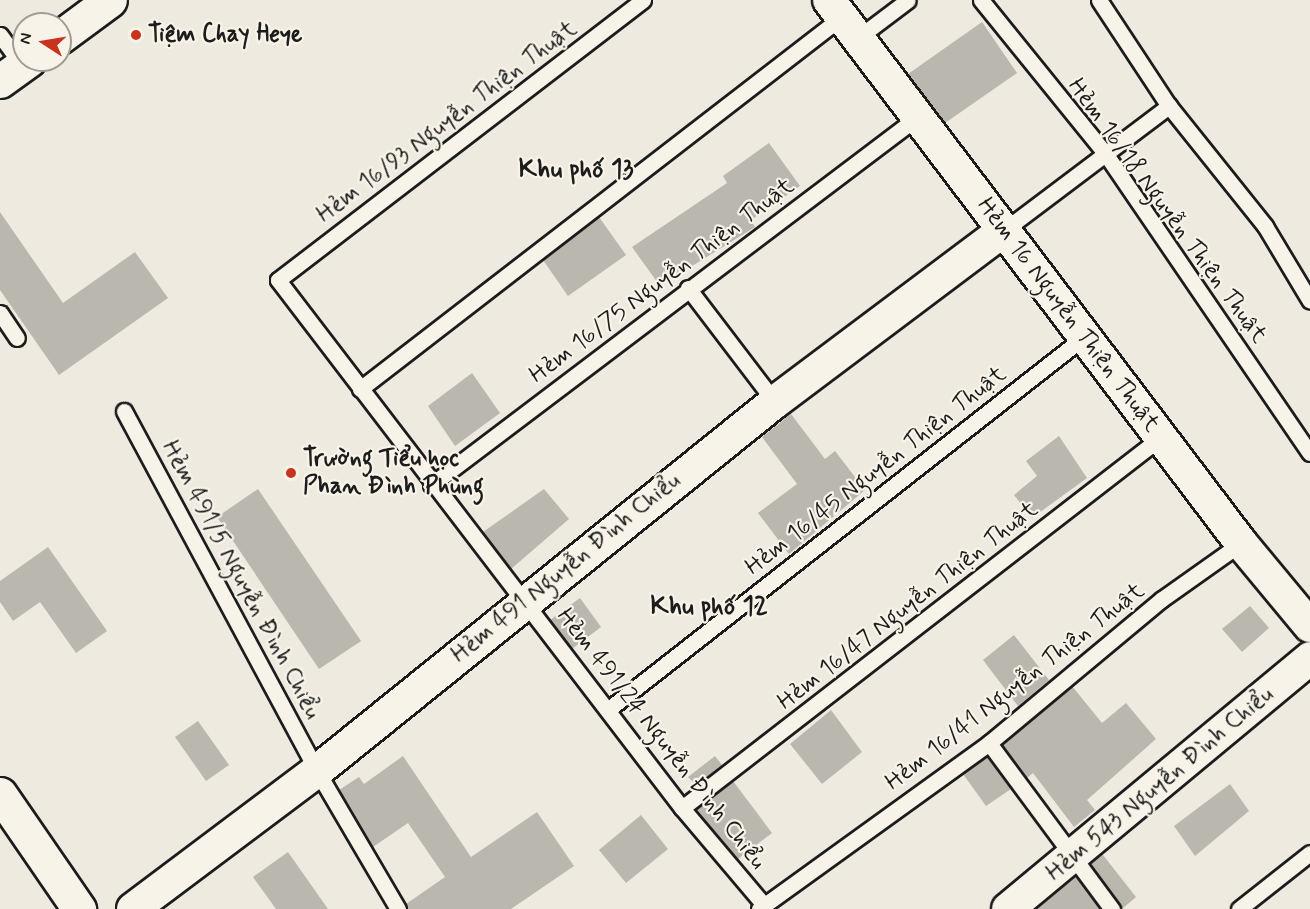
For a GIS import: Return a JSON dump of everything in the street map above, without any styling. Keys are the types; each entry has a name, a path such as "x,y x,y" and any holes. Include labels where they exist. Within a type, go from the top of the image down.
{"main road":[{"path":"72,28 110,0"},
{"path":"0,794 79,909"}],"street":[{"name":"Hẻm 16 Nguyễn Thiện Thuật","path":"844,18 920,115 1003,231 1160,438 1241,543 1310,626"},
{"name":"Hẻm 491 Nguyễn Ðình Chiểu","path":"133,909 317,771 522,601 775,402 1003,231"},
{"name":"Hẻm 543 Nguyễn Ðình Chiểu","path":"1008,909 1074,858 1310,658"}],"lane":[{"name":"Hẻm 16/93 Nguyễn Thiện Thuật","path":"278,280 643,0"},
{"path":"360,389 844,18 908,0"},
{"name":"Hẻm 16/18 Nguyễn Thiện Thuật","path":"981,0 1105,153 1310,453"},
{"path":"1099,0 1169,106 1265,226 1310,301"},
{"path":"0,35 12,59"},
{"path":"1003,231 1169,106"},
{"name":"Hẻm 16/75 Nguyễn Thiện Thuật","path":"431,484 920,115"},
{"name":"Hẻm 491/24 Nguyễn Đình Chiểu","path":"278,280 431,484 522,601 610,708 682,808 761,907"},
{"path":"688,288 775,402"},
{"path":"0,314 17,338"},
{"name":"Hẻm 16/45 Nguyễn Thiện Thuật","path":"610,708 1084,337"},
{"name":"Hẻm 491/5 Nguyễn Ðình Chiểu","path":"124,411 317,771 398,909"},
{"name":"Hẻm 16/47 Nguyễn Thiện Thuật","path":"682,808 1160,438"},
{"name":"Hẻm 16/41 Nguyễn Thiện Thuật","path":"761,907 989,743 1162,599 1241,543"},
{"path":"989,743 1112,909"},
{"path":"1239,909 1310,853"}],"building":[{"path":"982,22 1017,73 945,123 908,74"},
{"path":"769,143 800,186 751,220 755,227 660,286 632,247 727,183 723,176"},
{"path":"0,212 63,303 135,252 168,298 59,375 0,290"},
{"path":"599,217 626,255 568,296 543,260"},
{"path":"472,373 500,413 455,446 428,406"},
{"path":"791,414 825,459 835,451 865,490 789,554 758,513 797,484 762,437"},
{"path":"1059,436 1087,478 1032,518 1014,495 1037,476 1026,461"},
{"path":"258,489 361,641 319,669 217,517"},
{"path":"544,489 569,519 511,569 483,532"},
{"path":"48,547 107,631 76,653 40,602 13,621 0,602 0,581"},
{"path":"580,598 601,627 572,649 550,620"},
{"path":"1250,606 1269,628 1242,652 1222,629"},
{"path":"1014,635 1049,680 1018,706 983,660"},
{"path":"1072,686 1102,723 1126,703 1156,739 1087,800 1095,810 1074,827 1033,773 1027,778 1002,745"},
{"path":"831,710 862,752 822,784 790,744"},
{"path":"198,721 229,765 206,781 175,737"},
{"path":"403,756 471,857 537,812 574,866 511,909 408,909 406,904 445,877 408,823 373,847 339,790 359,777 364,784"},
{"path":"715,756 722,765 696,785 688,777"},
{"path":"987,757 1011,789 986,806 963,774"},
{"path":"733,781 772,833 738,859 696,809"},
{"path":"1230,784 1249,811 1195,856 1174,826"},
{"path":"641,815 668,849 626,883 599,850"},
{"path":"288,852 328,909 276,909 253,877"},
{"path":"1103,855 1136,897 1122,909 1091,864"},
{"path":"1076,877 1100,909 1036,909 1039,907"}],"place":[{"name":"Tiệm Chay Heye","path":"136,35"},
{"name":"Trường Tiểu học Phan Đình Phùng","path":"291,473"}],"district":[{"name":"Khu phố 13","path":"576,171"},
{"name":"Khu phố 12","path":"709,608"}]}
